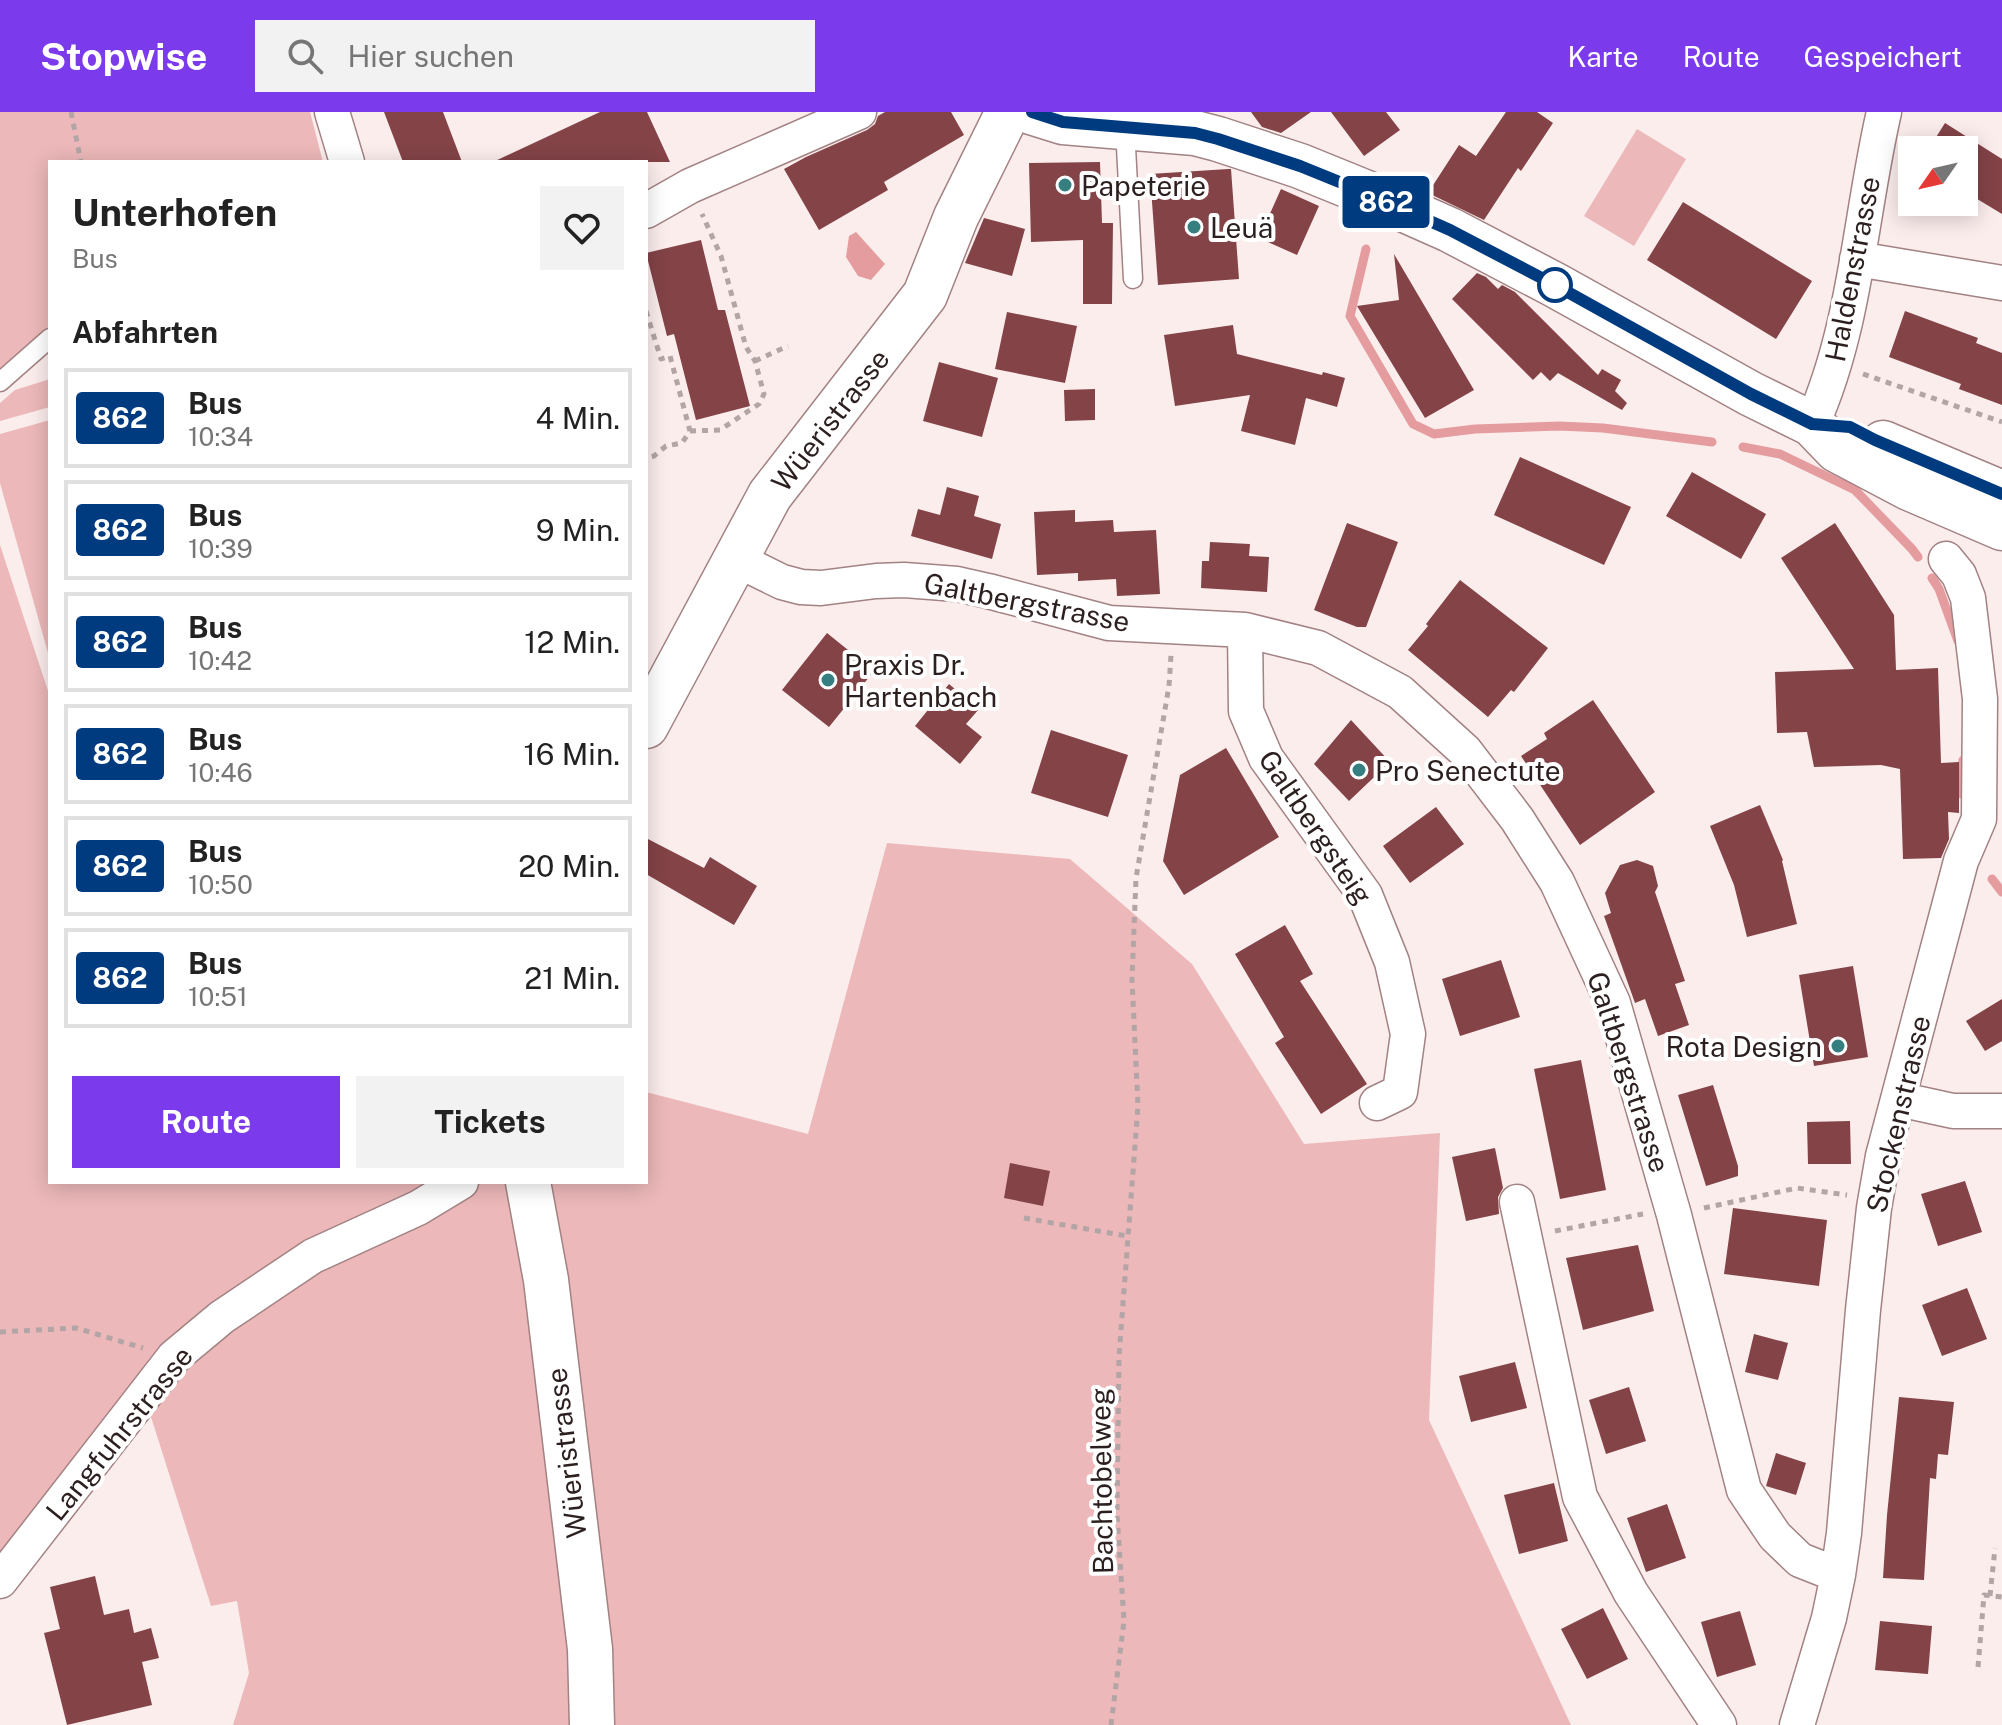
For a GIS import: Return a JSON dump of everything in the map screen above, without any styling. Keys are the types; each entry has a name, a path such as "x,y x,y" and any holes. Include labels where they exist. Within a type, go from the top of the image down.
{"main road":[{"name":"Wüeristrasse","path":"648,722 761,509 782,477 925,295 956,217 1008,112"},
{"path":"1031,112 1063,122 1195,133 1220,125 1300,166 1450,230 1812,424 1837,450 1909,488 2002,528"},
{"path":"1812,424 1850,427 2002,493"},
{"name":"Wüeristrasse","path":"528,1184 546,1280 590,1649 592,1725"}],"street":[{"path":"332,112 346,160"},
{"path":"648,210 690,186 859,112"},
{"name":"Haldenstrasse","path":"1812,424 1839,352 1846,322 1873,159 1884,112"},
{"path":"1857,259 2002,283"},
{"name":"Galtbergstrasse","path":"735,559 801,587 831,588 876,581 939,582 988,591 1109,623 1245,630 1318,648 1400,692 1465,751 1517,819 1557,882 1613,1003 1673,1212 1744,1490 1775,1536 1800,1560 1838,1575"},
{"name":"Stockenstrasse","path":"1797,1725 1829,1618 1838,1575 1863,1310 1883,1156 1961,861 1979,819 1980,699 1968,598 1959,575 1946,559"},
{"name":"Galtbergsteig","path":"1245,630 1246,711 1266,758 1365,895 1392,962 1408,1034 1400,1092 1377,1103"},
{"path":"1898,1099 1953,1111 2002,1111"},
{"name":"Langfuhrstrasse","path":"0,1581 174,1357 222,1317 313,1256 418,1208 458,1184"},
{"path":"1517,1202 1580,1497 1631,1593 1719,1725"}],"lane":[{"path":"1125,128 1133,279"},
{"path":"0,382 48,340"}],"path":[{"path":"71,112 81,160"},
{"path":"690,186 721,256 746,347 755,361 764,394 759,404 720,430 690,431"},
{"path":"648,317 661,359 670,356 690,431 682,443 666,446 648,458"},
{"path":"755,361 788,346"},
{"path":"1855,371 2002,422"},
{"name":"Bachtobelweg","path":"1111,1725 1124,1621 1117,1514 1119,1356 1138,1106 1132,979 1136,878 1169,686"},
{"path":"1524,1237 1797,1188 1876,1200"},
{"path":"1024,1218 1127,1236"},
{"path":"0,1332 76,1328 174,1357"},
{"path":"1990,1596 1995,1548"},
{"path":"1978,1667 1984,1595 2002,1597"}],"shaded area":[{"path":"0,112 310,112 322,160 48,160 48,345 0,385"},
{"path":"1637,129 1686,159 1634,246 1584,216"},
{"path":"856,232 885,264 871,280 858,276 846,257 849,236"},
{"path":"48,380 48,408 0,421 0,403 15,390"},
{"path":"48,421 48,653 0,483 0,434"},
{"path":"0,545 48,691 48,1184 648,1184 648,1093 808,1134 887,843 1070,859 1192,964 1304,1144 1440,1133 1429,1420 1571,1725 233,1725 249,1673 237,1601 211,1606 151,1417 137,1404 0,1581"}],"building":[{"path":"384,112 443,112 461,160 402,160"},
{"path":"600,112 647,112 670,162 648,160 497,160"},
{"path":"885,112 951,112 964,135 884,182 888,190 819,230 784,169 867,130"},
{"path":"1251,112 1311,112 1281,133 1262,127"},
{"path":"1331,112 1386,112 1400,130 1364,156"},
{"path":"1506,112 1537,112 1553,123 1521,171 1518,168 1484,220 1428,193 1459,145 1476,156"},
{"path":"1945,123 1966,136 1937,136"},
{"path":"1978,144 2002,159 2002,214 1978,199"},
{"path":"1100,162 1102,223 1113,223 1112,304 1083,304 1083,240 1031,242 1029,163"},
{"name":"Leuä","path":"1231,169 1239,279 1158,285 1150,174"},
{"path":"1281,189 1319,206 1297,255 1259,238"},
{"path":"1683,202 1812,281 1776,339 1647,260"},
{"path":"984,218 1025,229 1012,276 965,263"},
{"path":"701,240 718,310 725,310 750,406 696,420 674,334 667,336 648,253"},
{"path":"1394,254 1474,390 1425,418 1357,306 1399,300"},
{"path":"1477,273 1498,289 1502,285 1515,292 1598,375 1602,369 1621,380 1615,391 1627,403 1622,410 1558,373 1550,381 1541,372 1533,380 1452,299"},
{"path":"1905,311 1978,338 1976,343 2002,353 2002,405 1959,389 1961,384 1889,357"},
{"path":"1007,312 1077,326 1065,383 995,369"},
{"path":"1233,325 1237,354 1345,378 1337,407 1306,398 1295,445 1241,431 1250,395 1175,406 1164,335"},
{"path":"939,362 998,378 982,437 923,421"},
{"path":"1095,389 1095,420 1065,421 1064,390"},
{"path":"1520,457 1631,507 1604,565 1494,515"},
{"path":"1692,472 1766,514 1741,559 1666,516"},
{"path":"947,487 979,496 974,516 1001,524 992,559 911,536 918,509 940,515"},
{"path":"1075,510 1075,522 1113,520 1114,532 1156,530 1160,594 1117,596 1116,579 1078,581 1078,573 1037,575 1034,512"},
{"path":"1347,523 1398,542 1366,627 1357,627 1314,610"},
{"path":"1835,523 1894,615 1896,670 1938,668 1941,763 1959,762 1959,813 1948,812 1949,839 1941,858 1903,859 1900,769 1881,765 1814,767 1807,732 1777,733 1775,672 1854,669 1781,558"},
{"path":"1210,542 1250,544 1249,556 1269,557 1267,592 1201,588 1202,561 1209,561"},
{"path":"1460,580 1548,648 1514,692 1511,690 1488,717 1408,650"},
{"name":"Praxis Dr. Hartenbach","path":"827,633 874,671 829,727 782,690"},
{"path":"949,684 979,709 966,724 982,737 960,764 915,726"},
{"path":"1593,700 1655,792 1580,845 1521,756 1547,739 1544,733"},
{"path":"1351,720 1390,762 1349,801 1314,764"},
{"path":"1051,730 1128,755 1108,817 1031,793"},
{"path":"1226,748 1279,837 1184,895 1163,861 1180,775"},
{"path":"1760,805 1783,860 1797,924 1747,937 1734,885 1710,826"},
{"path":"1436,807 1464,844 1410,883 1383,846"},
{"path":"648,839 704,868 710,857 757,886 734,925 648,875"},
{"path":"1637,860 1653,866 1658,886 1655,892 1685,981 1675,984 1689,1025 1658,1036 1645,999 1635,1003 1604,916 1611,913 1605,893 1620,865"},
{"path":"1285,925 1313,974 1300,981 1367,1084 1321,1114 1275,1043 1284,1037 1235,954"},
{"path":"1501,960 1520,1017 1460,1036 1442,979"},
{"path":"1853,966 1868,1057 1814,1066 1799,975"},
{"path":"2002,999 2002,1041 1985,1051 1966,1021"},
{"path":"1581,1060 1606,1190 1560,1199 1534,1069"},
{"path":"1713,1085 1738,1166 1738,1176 1706,1186 1678,1095"},
{"path":"1850,1121 1851,1164 1808,1164 1807,1122"},
{"path":"1495,1148 1503,1188 1498,1197 1499,1214 1466,1221 1452,1157"},
{"path":"1010,1163 1050,1171 1043,1206 1004,1198"},
{"path":"1965,1181 1982,1232 1938,1246 1921,1194"},
{"path":"1733,1208 1827,1220 1819,1286 1724,1274"},
{"path":"1638,1245 1654,1311 1583,1330 1566,1258"},
{"path":"1967,1288 1987,1339 1942,1356 1922,1305"},
{"path":"1754,1334 1788,1343 1778,1380 1745,1372"},
{"path":"1515,1362 1527,1408 1471,1422 1459,1376"},
{"path":"1629,1387 1646,1441 1606,1454 1589,1400"},
{"path":"1899,1397 1954,1402 1948,1455 1938,1454 1936,1479 1930,1478 1924,1580 1883,1578"},
{"path":"1776,1453 1806,1463 1796,1495 1766,1486"},
{"path":"1554,1483 1568,1541 1519,1554 1504,1495"},
{"path":"1667,1504 1686,1558 1646,1572 1627,1518"},
{"path":"95,1576 104,1615 129,1609 134,1633 151,1628 159,1658 142,1662 152,1705 67,1725 44,1633 60,1629 50,1587"},
{"path":"1603,1608 1628,1659 1587,1679 1561,1629"},
{"path":"1740,1611 1756,1665 1717,1677 1701,1622"},
{"path":"1880,1621 1932,1626 1928,1674 1875,1670"}],"waterway":[{"path":"1366,249 1350,316 1413,424 1434,434 1559,426 1603,428 1712,442"},
{"path":"1743,447 1780,454 1855,490 1918,557"},
{"path":"1932,578 1958,641"},
{"path":"1961,794 1963,760"},
{"path":"1992,879 2002,892"}],"bus line":[{"name":"862","path":"1032,112 1084,125 1195,133 1300,166 1450,230 1812,424 1850,427 2002,494"}],"place":[{"name":"Papeterie","path":"1065,185"},
{"name":"Leuä","path":"1194,227"},
{"name":"Praxis Dr. Hartenbach","path":"828,680"},
{"name":"Pro Senectute","path":"1359,770"},
{"name":"Rota Design","path":"1838,1046"}]}
